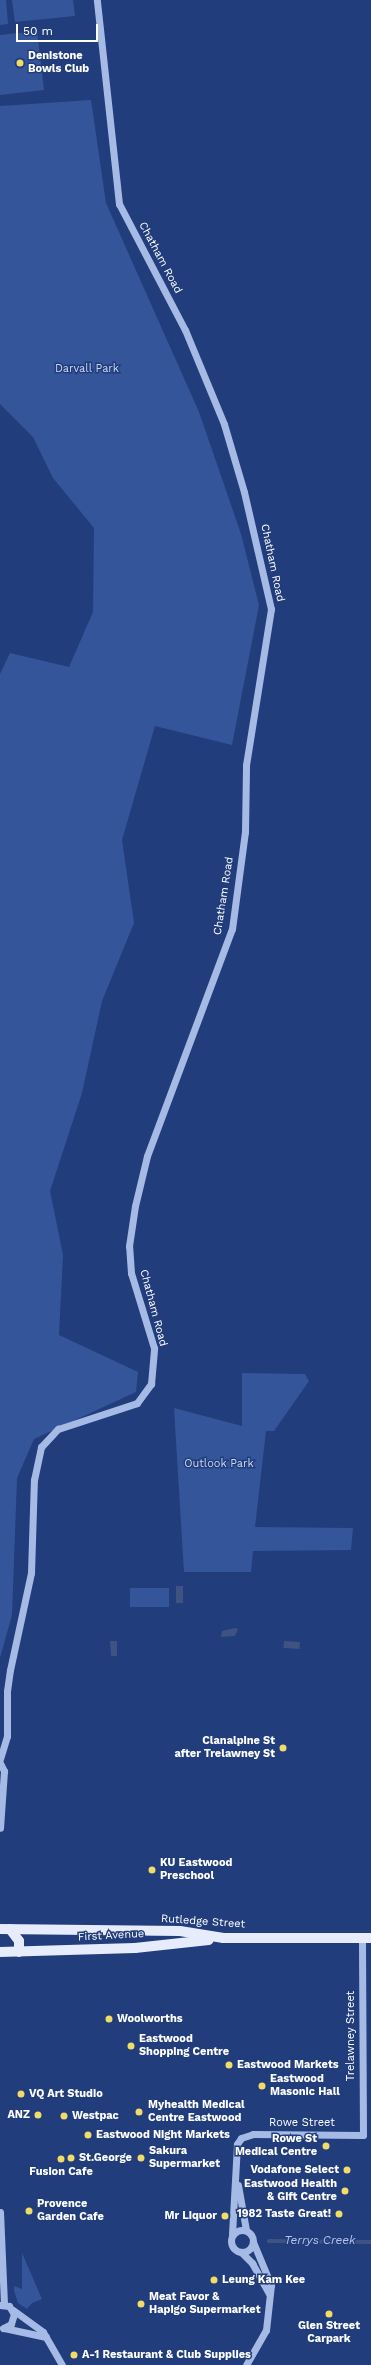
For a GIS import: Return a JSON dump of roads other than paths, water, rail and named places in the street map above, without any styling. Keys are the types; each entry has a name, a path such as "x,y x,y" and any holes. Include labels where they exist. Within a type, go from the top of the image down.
{"main road":[{"name":"Rutledge Street","path":"5,1929 180,1931 223,1938 367,1938"},
{"path":"5,1929 19,1941 20,1952"},
{"name":"First Avenue","path":"4,1952 135,1948 223,1938"}],"street":[{"name":"Chatham Road","path":"0,1759 6,1736 7,1691 31,1573 34,1480 41,1448 58,1429 137,1403 151,1384 154,1348 131,1273 129,1246 135,1206 147,1156 232,929 244,832 246,765 271,609 244,492 224,424 186,330 119,204 97,0"},
{"path":"0,1763 4,1770 0,1828"},
{"name":"Trelawney Street","path":"363,2135 367,1938"},
{"name":"Rowe Street","path":"237,2168 238,2144 241,2138 253,2134 363,2135"},
{"path":"237,2168 246,2230 251,2235 271,2285 266,2330 246,2365"},
{"path":"237,2168 231,2244 252,2263 269,2294"},
{"path":"0,2212 2,2304 37,2326 47,2337 62,2365"},
{"path":"232,2234 239,2230 246,2230"},
{"path":"241,2252 250,2249 253,2242"},
{"path":"2,2328 14,2321 13,2310"},
{"path":"2,2328 47,2337"}],"waterway":[{"name":"Terrys Creek","path":"269,2241 371,2242"}],"place":[{"name":"Denistone Bowls Club","path":"20,63"},
{"name":"Clanalpine St after Trelawney St","path":"283,1748"},
{"name":"KU Eastwood Preschool","path":"152,1870"},
{"name":"Woolworths","path":"109,2019"},
{"name":"Eastwood Shopping Centre","path":"131,2046"},
{"name":"Eastwood Markets","path":"229,2065"},
{"name":"Eastwood Masonic Hall","path":"262,2086"},
{"name":"VQ Art Studio","path":"21,2094"},
{"name":"Myhealth Medical Centre Eastwood","path":"139,2112"},
{"name":"ANZ","path":"38,2115"},
{"name":"Westpac","path":"64,2116"},
{"name":"Eastwood Night Markets","path":"88,2135"},
{"name":"Rowe St Medical Centre","path":"326,2146"},
{"name":"St.George","path":"71,2158"},
{"name":"Sakura Supermarket","path":"141,2158"},
{"name":"Fusion Cafe","path":"61,2159"},
{"name":"Vodafone Select","path":"347,2170"},
{"name":"Eastwood Health & Gift Centre","path":"345,2191"},
{"name":"Provence Garden Cafe","path":"29,2211"},
{"name":"1982 Taste Great!","path":"339,2214"},
{"name":"Mr Liquor","path":"225,2216"},
{"name":"Leung Kam Kee","path":"214,2280"},
{"name":"Meat Favor & Hapigo Supermarket","path":"141,2304"},
{"name":"Glen Street Carpark","path":"329,2314"},
{"name":"A-1 Restaurant & Club Supplies","path":"74,2355"}],"park label":[{"name":"Darvall Park","path":"87,369"},
{"name":"Outlook Park","path":"219,1464"}]}
